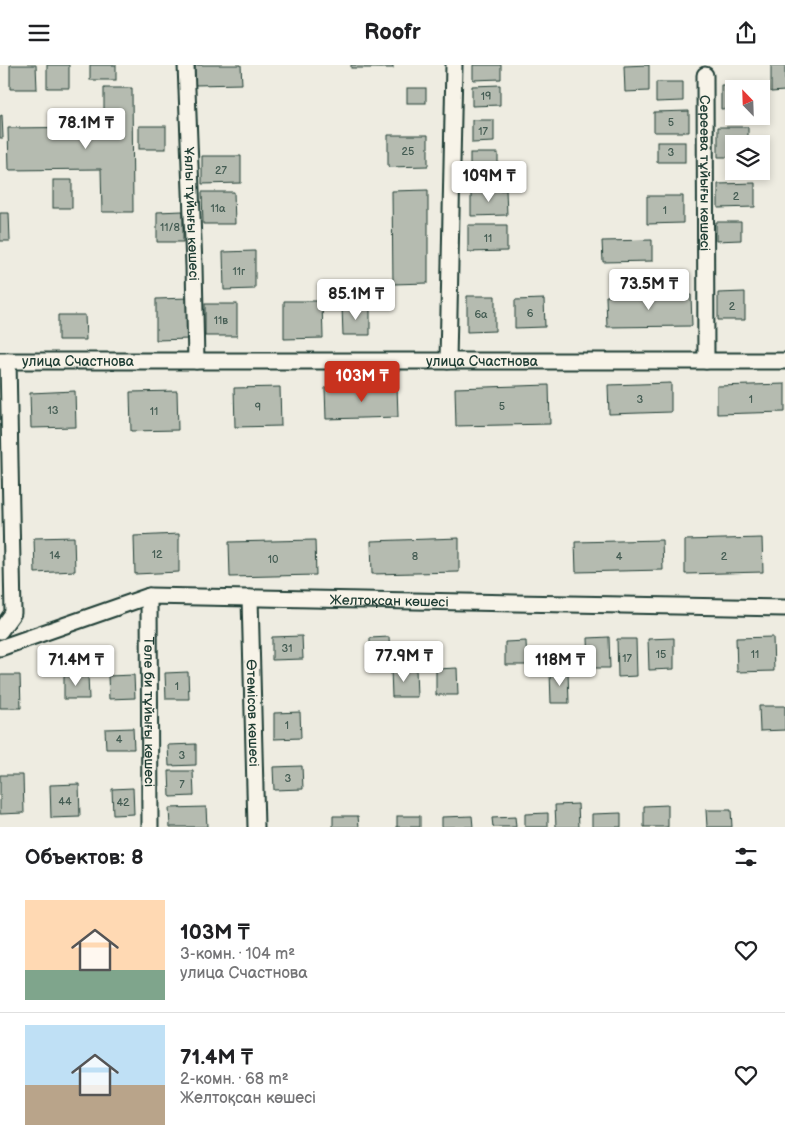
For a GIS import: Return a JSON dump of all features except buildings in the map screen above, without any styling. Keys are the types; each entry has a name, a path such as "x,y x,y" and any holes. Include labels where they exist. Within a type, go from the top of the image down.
{"street":[{"name":"Ұялы тұйығы көшесі","path":"186,65 196,361"},
{"path":"448,361 454,65"},
{"name":"Сереева тұйығы көшесі","path":"705,75 706,361"},
{"name":"улица Счастнова","path":"4,361 785,361"},
{"path":"0,631 12,613 4,361"},
{"name":"Желтоқсан көшесі","path":"0,648 149,596 785,608"},
{"name":"Төле би тұйығы көшесі","path":"149,596 150,827"},
{"name":"Өтемісов көшесі","path":"250,598 256,827"}]}
